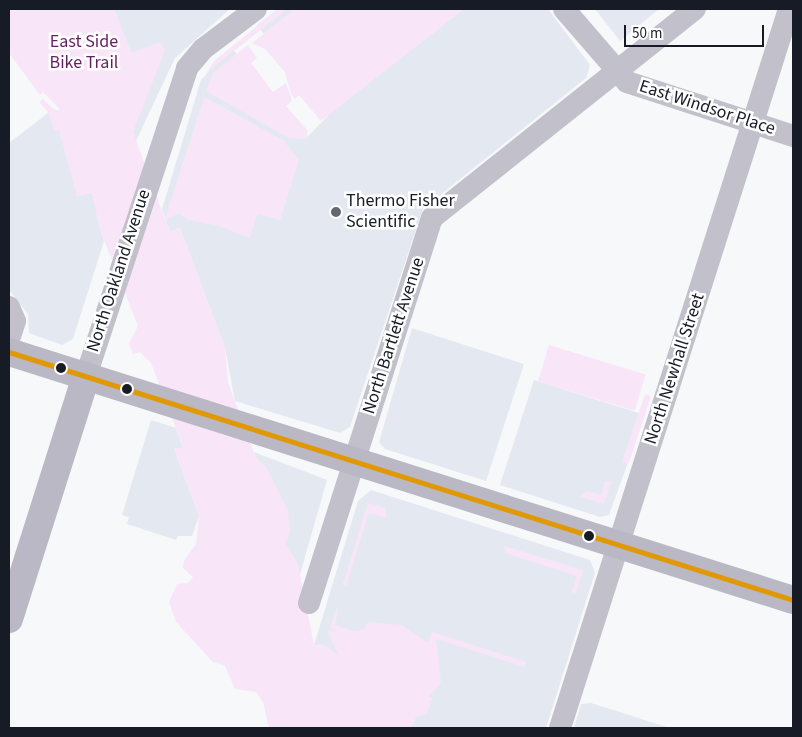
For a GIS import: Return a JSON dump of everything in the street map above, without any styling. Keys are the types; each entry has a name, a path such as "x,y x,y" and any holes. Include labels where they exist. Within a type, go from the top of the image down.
{"main road":[{"path":"9,352 793,600"},
{"name":"North Oakland Avenue","path":"9,619 86,376"}],"street":[{"name":"North Oakland Avenue","path":"86,376 149,176 187,68 203,50 256,9"},
{"name":"East Windsor Place","path":"564,9 615,72 641,88 793,136"},
{"name":"North Bartlett Avenue","path":"309,602 432,218 695,9"},
{"name":"North Newhall Street","path":"560,728 789,9"},
{"path":"9,307 15,321 9,340"}],"shaded area":[{"path":"114,9 230,9 175,58 136,141 132,132 139,114 131,53"},
{"path":"278,9 548,9 590,65 586,78 423,209 350,427 340,433 235,401 225,348 180,228 170,232 162,209 201,80 231,47 306,138 328,116 257,25"},
{"path":"595,9 659,9 620,41"},
{"path":"53,109 60,112 92,193 104,241 73,339 62,345 29,333 28,314 9,290 9,143"},
{"path":"412,328 524,364 486,481 385,449 379,442"},
{"path":"534,380 645,415 609,515 600,517 500,485"},
{"path":"151,420 176,428 183,448 175,448 176,454 199,516 192,536 178,536 176,540 127,524 129,517 122,515"},
{"path":"254,452 327,480 297,585 258,462"},
{"path":"371,490 590,560 595,573 546,728 369,728 326,646 314,645 358,501"},
{"path":"591,703 670,728 574,728 581,704"}],"green space":[{"name":"East Side Bike Trail","path":"9,9 114,9 131,53 160,42 165,50 133,132 165,219 204,97 283,140 299,160 280,220 257,214 250,238 220,226 188,220 179,213 166,220 170,232 180,228 225,348 228,382 256,458 266,467 288,511 290,532 285,543 298,564 314,645 326,646 339,656 327,630 334,632 330,626 339,605 335,625 353,631 363,630 368,622 401,625 428,643 432,632 526,662 525,667 436,639 441,683 428,697 432,698 427,714 416,717 411,728 269,728 263,702 256,692 235,689 225,666 213,662 176,622 169,602 177,584 188,583 193,577 183,568 184,561 196,544 199,516 174,449 183,447 151,363 140,352 133,354 129,344 138,326 100,230 92,193 77,196 59,130 54,131 49,113 39,102 43,99 58,113 59,108 43,92 40,95 9,53"},
{"path":"278,9 287,9 210,70 199,87 213,62"},
{"path":"295,9 464,9 321,121 299,95 295,99 291,94 285,72 265,49 252,43"},
{"path":"248,45 257,58 251,63 273,92 286,83 292,101 286,106 308,131 306,139 289,138 206,91 213,73"},
{"path":"549,345 646,375 634,411 538,381"},
{"path":"645,394 651,396 629,463 622,463"},
{"path":"605,481 611,482 604,504 580,497 587,491 601,495"},
{"path":"368,503 386,508 386,518 369,513 346,586 343,584"},
{"path":"504,546 583,570 576,593 572,592 577,576 505,553"}],"transit line":[{"path":"9,352 793,600"}],"place":[{"name":"Thermo Fisher Scientific","path":"336,212"}]}
